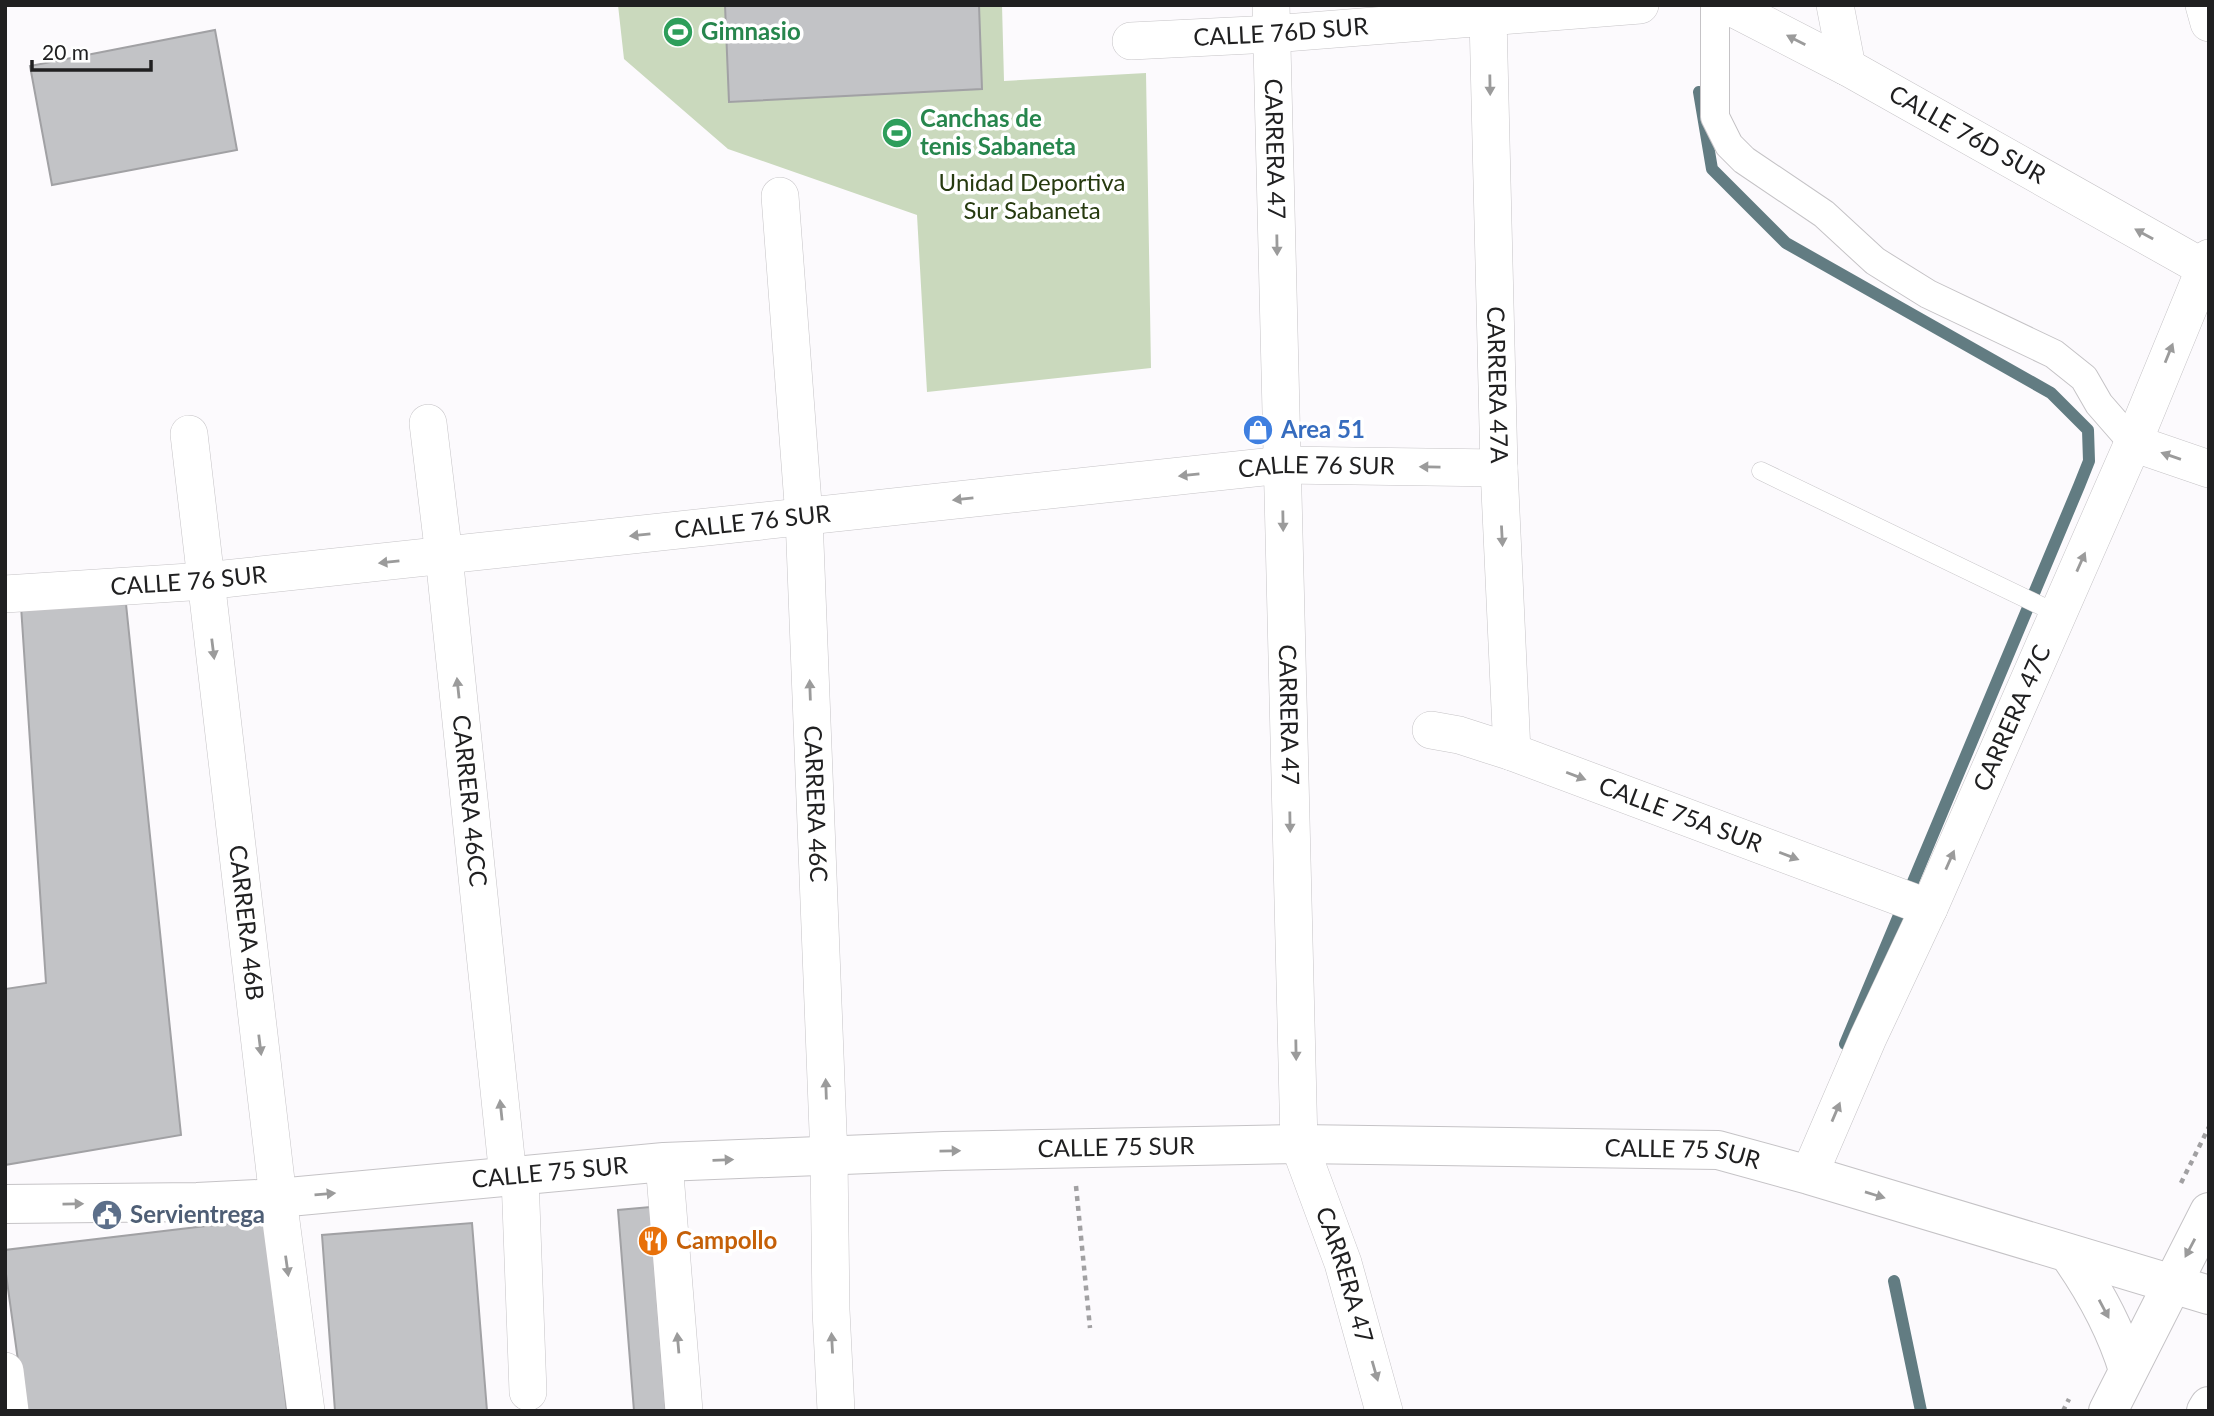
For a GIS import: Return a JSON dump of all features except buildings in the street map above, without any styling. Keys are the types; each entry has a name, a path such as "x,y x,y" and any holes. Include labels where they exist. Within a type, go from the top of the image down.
{"street":[{"name":"CALLE 76D SUR","path":"1131,41 1271,20 1488,17 1640,5"},
{"path":"1715,5 1716,117 1728,145 1744,160 1824,214 1875,261 1928,294 2054,354 2084,378 2099,404 2133,443 2209,469"},
{"name":"CALLE 76D SUR","path":"1727,5 1847,66 2206,263"},
{"path":"1835,5 1847,66"},
{"path":"2204,5 2209,23"},
{"name":"CARRERA 47A","path":"1488,17 1499,468 1512,752"},
{"name":"CARRERA 47","path":"1271,20 1299,1144 1343,1263 1384,1411"},
{"name":"CARRERA 46C","path":"780,196 804,517 836,1411"},
{"name":"CARRERA 47C","path":"1809,1175 1924,907 2133,443 2206,263"},
{"name":"CARRERA 46CC","path":"428,423 514,1177 528,1392"},
{"name":"CARRERA 46B","path":"189,434 278,1198 306,1411"},
{"name":"CALLE 76 SUR","path":"5,594 205,581 1282,465 1499,468"},
{"name":"CALLE 75A SUR","path":"1431,730 1459,735 1512,752 1924,907"},
{"name":"CALLE 75 SUR","path":"5,1204 197,1202 278,1198 664,1162 944,1151 1299,1144 1718,1150 2209,1296"},
{"path":"664,1162 684,1411"},
{"path":"2108,1411 2209,1212"},
{"path":"2069,1254 2092,1286 2110,1320 2128,1370"},
{"path":"5,1371 10,1411"},
{"path":"2206,1411 2209,1406"}],"lane":[{"path":"1761,471 2057,614"}],"path":[{"path":"2179,1186 2209,1127"},
{"path":"1072,1150 1090,1328"}],"green space":[{"name":"Unidad Deportiva Sur Sabaneta","path":"618,5 1002,5 1004,81 1146,73 1151,368 927,392 917,215 728,149 624,59"}],"waterway":[{"path":"1699,92 1712,169 1786,243 2051,393 2088,430 2089,461 1845,1044"},
{"path":"1894,1281 1921,1411"}],"place":[{"name":"Gimnasio","path":"678,32"},
{"name":"Canchas de tenis Sabaneta","path":"897,133"},
{"name":"Area 51","path":"1258,430"},
{"name":"Servientrega","path":"107,1215"},
{"name":"Campollo","path":"653,1241"}]}
